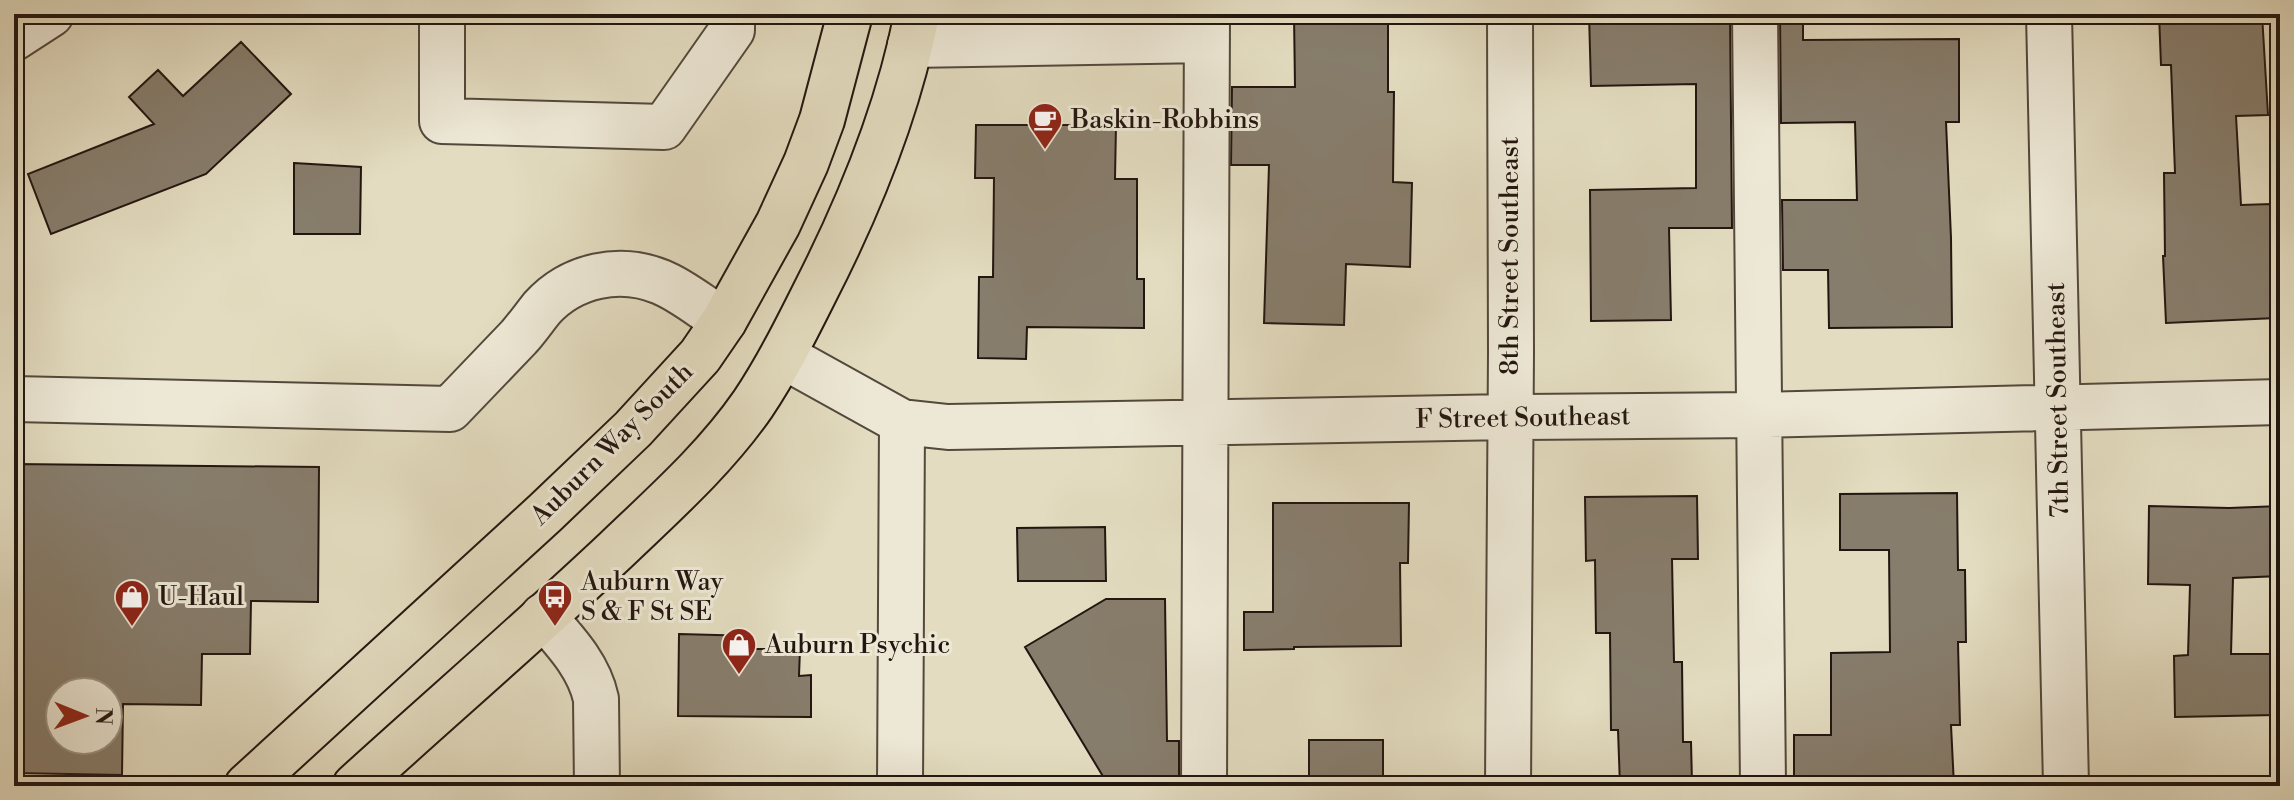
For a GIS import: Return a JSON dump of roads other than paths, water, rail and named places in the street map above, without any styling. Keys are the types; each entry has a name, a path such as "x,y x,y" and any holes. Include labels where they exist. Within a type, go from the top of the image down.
{"main road":[{"name":"Auburn Way South","path":"247,786 534,524 633,429 700,356 724,321 778,224 806,163 834,79 850,14"},
{"path":"355,786 685,484 752,405 783,356 853,214 889,120 913,29"},
{"path":"724,321 783,356"}],"street":[{"path":"14,38 51,14"},
{"path":"442,14 442,121 664,127 732,30 732,14"},
{"name":"8th Street Southeast","path":"1508,786 1510,14"},
{"path":"1755,14 1763,786"},
{"name":"7th Street Southeast","path":"2049,14 2066,786"},
{"path":"913,29 1207,27 1204,786"},
{"path":"14,399 450,409 559,293 578,282 603,275 629,273 662,282 724,321"},
{"name":"F Street Southeast","path":"783,356 902,422 948,427 1758,415 2280,402"},
{"path":"900,786 902,422"},
{"path":"543,616 568,644 593,685 596,699 597,786"}],"place":[{"name":"Baskin-Robbins","path":"1045,151"},
{"name":"U-Haul","path":"132,628"},
{"name":"Auburn Way S & F St SE","path":"555,628"},
{"name":"Auburn Psychic","path":"739,676"}]}
